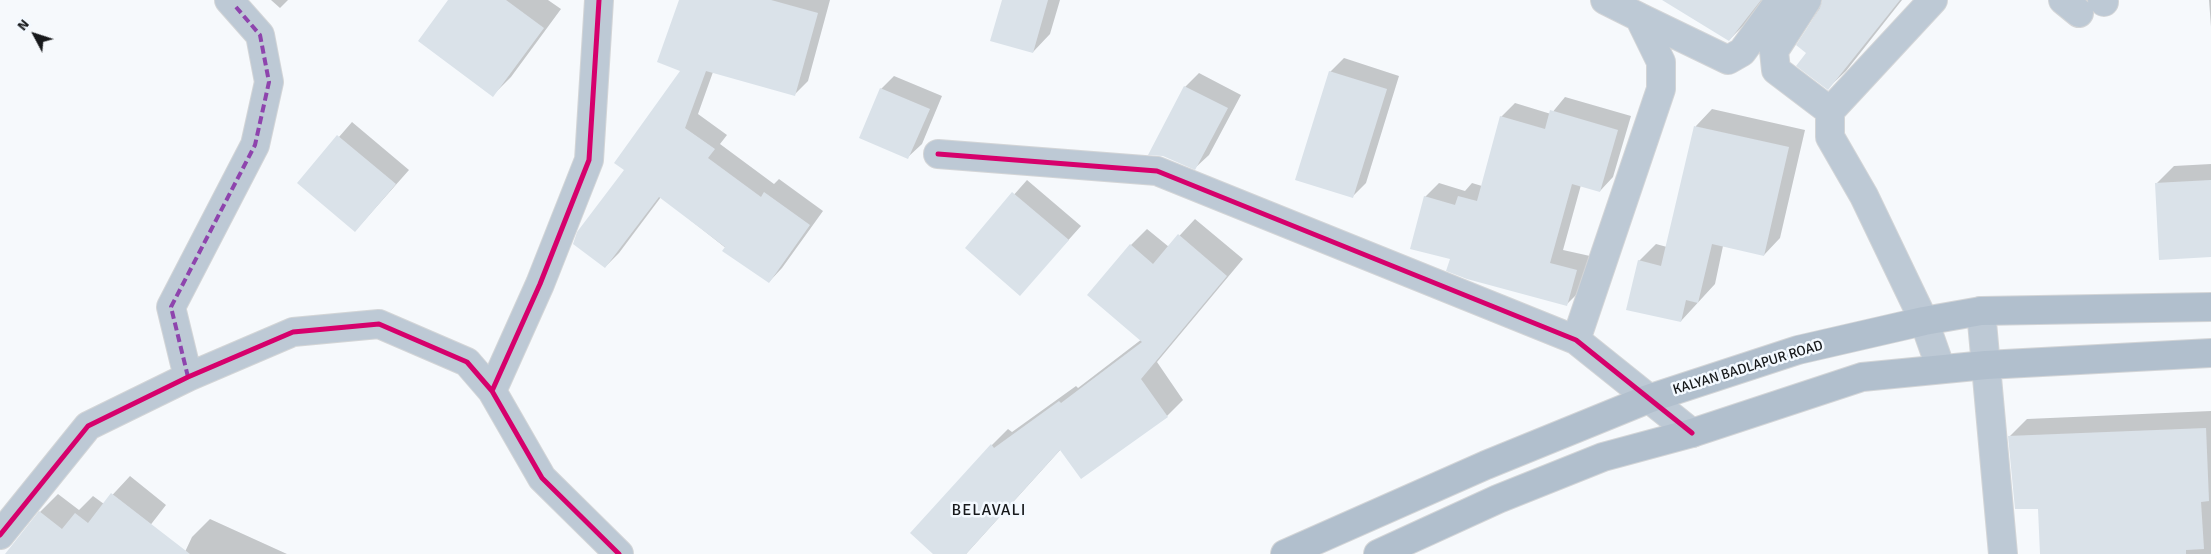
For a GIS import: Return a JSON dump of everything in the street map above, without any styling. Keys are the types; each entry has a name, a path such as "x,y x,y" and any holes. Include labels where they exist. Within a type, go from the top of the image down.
{"main road":[{"name":"KALYAN BADLAPUR ROAD","path":"1285,554 1486,465 1648,399 1798,350 1924,321 1982,311 2211,307"},
{"path":"1378,554 1498,499 1603,458 1692,434 1862,377 1941,368 2211,353"},
{"path":"1486,465 1498,499"}],"street":[{"path":"188,377 171,307 255,145 269,82 260,34 229,0"},
{"path":"492,390 540,284 588,160 600,0"},
{"path":"1606,0 1728,60 1742,52 1780,0"},
{"path":"1807,0 1774,51 1776,70 1830,111"},
{"path":"1933,0 1830,111 1830,137 1864,196 1924,321 1941,368"},
{"path":"1576,340 1660,89 1661,62 1639,17"},
{"path":"938,154 1156,171 1576,340 1692,434"},
{"path":"1982,311 2003,554"},
{"path":"0,535 88,426 188,377 293,332 379,324 467,362 492,390 542,478 619,554"}],"building":[{"path":"448,0 506,0 544,28 493,97 418,41"},
{"path":"679,0 771,0 818,13 795,96 706,71 685,128 715,149 708,158 761,197 764,192 810,225 769,283 722,251 725,247 659,197 605,268 573,244 577,232 624,170 614,163 680,71 657,62"},
{"path":"1002,0 1048,0 1033,53 990,41"},
{"path":"1662,0 1761,0 1729,41"},
{"path":"1822,0 1900,0 1828,90 1796,66 1806,53 1796,45 1820,8"},
{"path":"1329,71 1387,89 1353,198 1295,180"},
{"path":"1184,86 1228,108 1195,170 1163,156 1148,155"},
{"path":"880,88 930,109 908,159 859,138"},
{"path":"1550,110 1618,130 1600,192 1572,184 1550,263 1577,270 1567,306 1467,279 1446,271 1450,259 1410,249 1424,196 1455,205 1458,196 1477,201 1500,116 1545,129"},
{"path":"1694,126 1789,147 1764,256 1712,244 1698,303 1686,300 1681,322 1626,310 1638,260 1661,266"},
{"path":"337,135 396,184 355,232 297,183"},
{"path":"2211,180 2211,257 2159,260 2155,183"},
{"path":"1012,192 1069,240 1020,296 965,248"},
{"path":"1178,234 1227,276 1141,379 1168,417 1081,479 1060,450 966,554 933,554 910,533 991,444 994,448 1059,401 1061,403 1142,342 1087,295 1130,244 1153,264"},
{"path":"2206,428 2209,501 2201,502 2204,549 2186,550 2186,554 2040,554 2038,509 2015,509 2008,436"},
{"path":"111,493 190,554 5,554 39,511 62,529 75,513 88,523"}],"marked path":[{"path":"188,377 171,307 255,145 269,82 260,35 236,7"}],"cycle path":[{"path":"599,0 589,160 540,284 492,391 542,478 619,554"},
{"path":"938,154 1157,171 1576,340 1692,433"},
{"path":"0,535 88,426 188,377 293,332 379,324 467,362 492,391"}],"district":[{"name":"BELAVALI","path":"989,511"}]}
